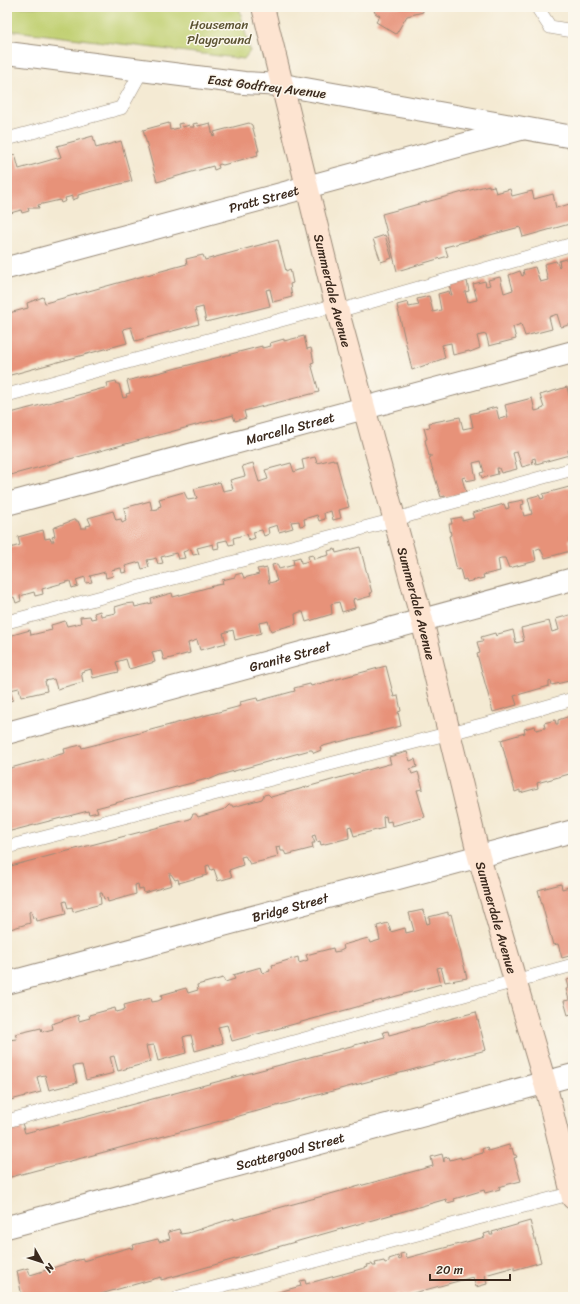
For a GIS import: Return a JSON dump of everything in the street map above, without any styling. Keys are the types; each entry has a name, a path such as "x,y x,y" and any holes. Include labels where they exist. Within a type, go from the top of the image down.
{"main road":[{"name":"Summerdale Avenue","path":"263,7 337,308 422,620 480,858 544,1083 573,1195"}],"street":[{"name":"East Godfrey Avenue","path":"7,53 244,83 283,85 521,129 573,137"},
{"name":"Pratt Street","path":"7,268 521,129"},
{"name":"Marcella Street","path":"7,504 573,352"},
{"name":"Granite Street","path":"7,733 573,579"},
{"name":"Bridge Street","path":"7,982 480,858 573,831"},
{"name":"Scattergood Street","path":"7,1227 573,1075"}],"lane":[{"path":"537,7 550,27 573,31"},
{"path":"7,139 120,108 142,70"},
{"path":"7,395 573,244"},
{"path":"7,622 394,520 573,469"},
{"path":"7,847 450,733 573,699"},
{"path":"7,1121 573,965"},
{"path":"179,1297 573,1195"}],"green space":[{"name":"Houseman Playground","path":"7,7 239,7 250,51 244,59 7,30"}],"building":[{"path":"373,7 422,7 423,12 407,16 396,34 376,22 380,16 375,13"},
{"path":"169,123 170,130 179,128 178,124 182,123 183,127 189,125 190,127 194,127 193,124 197,123 198,126 210,123 213,136 215,135 214,132 249,123 252,125 259,151 257,151 258,155 223,165 220,164 218,165 219,168 214,170 213,166 157,182 143,130"},
{"path":"93,136 96,148 121,141 132,181 78,195 78,198 72,200 72,196 65,198 66,201 61,203 60,200 38,205 39,208 28,208 29,211 22,213 21,210 7,214 7,157 15,154 19,169 61,157 57,146"},
{"path":"489,185 489,187 494,186 496,193 510,189 512,196 532,191 534,199 553,194 556,208 573,203 573,223 523,237 520,227 445,247 448,256 397,271 382,214"},
{"path":"385,235 392,258 381,262 373,239"},
{"path":"278,240 286,271 290,269 293,283 290,284 292,297 273,302 270,289 266,290 270,306 206,322 203,307 195,309 199,324 135,341 131,327 123,329 127,343 7,376 7,306 9,313 28,308 27,303 43,297 45,303 187,264 186,259 203,255 205,260"},
{"path":"572,257 573,324 561,327 557,314 549,317 552,329 525,336 521,324 513,327 516,339 489,346 486,334 477,336 480,348 470,352 453,355 451,343 442,345 445,358 412,370 397,305 408,302 409,307 419,305 417,299 429,296 433,312 441,310 438,294 449,291 450,295 452,295 449,285 467,281 469,291 465,292 468,302 477,300 473,284 485,281 486,286 490,285 488,280 500,277 504,293 513,290 509,275 520,271 522,276 524,275 523,270 535,267 540,282 548,280 544,264 556,261 559,267 559,261"},
{"path":"304,336 307,349 311,348 314,362 311,363 319,392 244,411 246,418 235,421 233,415 7,476 7,414 108,387 107,383 116,381 117,384 119,384 123,398 127,397 126,394 130,393 127,381 262,346 262,348 271,346 270,343 284,339 284,341"},
{"path":"567,387 571,402 573,401 573,455 571,449 568,450 569,455 536,464 535,458 532,459 533,464 522,467 517,452 513,453 517,469 501,473 499,468 497,468 498,474 482,478 480,473 484,472 481,461 473,463 476,479 466,481 465,477 462,478 466,492 446,498 445,496 441,497 429,458 431,455 429,456 425,440 427,439 424,428 430,427 429,423 460,417 463,429 473,427 470,414 496,407 499,419 508,417 505,405 532,398 535,411 539,410 544,408 540,395"},
{"path":"315,457 317,463 333,459 336,460 349,507 339,510 341,518 333,520 331,511 324,513 325,519 319,521 317,515 304,519 305,525 300,526 299,521 291,522 293,528 279,532 277,525 268,528 269,534 264,536 262,530 253,532 255,538 249,540 247,534 233,538 234,544 229,545 227,540 218,542 219,548 214,549 213,544 197,548 199,554 193,555 191,549 183,552 185,558 178,559 176,553 161,557 163,563 158,564 156,558 147,560 149,567 142,569 140,562 125,566 127,572 122,573 121,568 111,570 113,576 106,578 105,572 90,576 92,582 86,583 85,577 76,580 78,586 72,588 70,581 42,589 43,594 35,596 34,592 20,596 21,601 16,603 14,597 7,599 7,539 10,548 20,545 18,537 43,530 45,539 50,538 51,541 54,541 52,537 55,536 53,528 76,519 81,528 87,528 86,526 91,525 88,518 113,511 116,520 121,519 122,523 126,521 124,508 150,501 152,510 158,509 158,507 161,506 159,499 184,492 188,500 194,499 197,498 194,489 220,482 223,491 233,489 230,480 245,476 242,466 253,463 259,482 268,479 265,470 291,463 294,472 304,469 302,460"},
{"path":"573,486 573,538 569,539 570,551 545,558 540,548 534,550 536,561 509,568 505,558 501,558 498,559 500,571 483,575 484,578 467,582 466,579 463,580 460,569 457,570 449,536 451,535 449,524 452,524 451,519 462,517 462,521 474,518 472,513 504,504 506,509 509,508 508,503 523,500 524,504 521,505 524,516 532,514 528,498 539,495 541,499 544,498 543,494"},
{"path":"360,547 372,593 370,593 371,596 357,600 354,598 353,601 355,608 342,612 339,602 331,604 332,614 306,622 303,612 300,612 295,614 296,624 271,631 268,621 259,623 261,633 235,640 233,630 223,633 226,643 200,650 197,640 188,643 190,653 164,660 161,650 152,652 155,662 129,669 126,659 116,662 119,672 93,678 91,669 81,672 83,682 57,689 54,679 45,681 47,691 21,697 19,688 10,690 13,700 7,702 7,640 10,640 9,636 30,630 31,635 52,630 51,625 65,621 67,626 81,623 80,617 90,616 91,619 96,618 94,613 100,611 101,616 116,613 115,607 125,604 134,603 135,607 152,603 151,599 172,593 173,597 223,584 222,580 235,577 235,575 242,573 244,578 259,574 257,569 267,568 269,583 277,581 272,565 277,564 279,569 294,565 293,559 300,557 301,563 309,561 308,556 313,555 314,559 329,555 328,551 335,549 336,553"},
{"path":"573,614 573,680 552,685 551,681 549,681 549,686 514,696 517,705 493,712 477,654 480,653 477,642 483,641 481,637 495,633 496,636 498,634 513,630 516,643 524,641 521,628 549,621 552,632 559,630 556,619"},
{"path":"386,666 394,697 398,696 401,711 398,712 401,726 320,747 321,750 314,753 310,750 220,775 208,780 207,779 96,808 98,812 89,814 88,811 7,832 7,769 65,753 64,749 81,745 82,748 98,744 241,706 240,702 257,698 258,701 295,691 294,688 310,684 311,686"},
{"path":"570,716 573,722 573,773 537,783 538,788 520,793 520,790 515,792 501,740 525,733 524,729 535,726 536,730 545,728 544,723 555,720 556,724 558,724 558,720"},
{"path":"407,752 410,761 415,759 417,767 410,769 412,774 418,772 423,789 417,790 425,817 392,826 391,821 387,822 386,816 383,817 384,828 354,836 351,826 348,827 349,838 321,845 320,841 317,842 315,835 312,836 315,843 312,843 313,848 286,855 284,851 281,851 280,846 276,847 278,857 250,864 245,856 241,857 243,865 229,870 232,877 218,881 214,869 211,870 209,865 206,866 207,875 179,883 178,879 175,880 171,874 169,874 172,885 144,893 143,888 139,889 138,884 135,885 136,894 108,902 107,898 104,899 102,893 100,893 101,904 73,912 72,907 68,908 66,901 63,902 66,914 37,921 36,917 33,918 31,911 29,912 30,923 7,930 7,867 190,819 193,814 196,814 198,817 225,809 229,805 232,805 233,807 262,799 264,795 268,794 271,797 391,764 389,757"},
{"path":"561,884 562,889 573,886 573,955 562,958 558,944 553,945 538,890"},
{"path":"423,910 427,924 430,923 429,917 448,912 448,915 451,914 467,978 445,982 441,967 437,968 441,984 232,1041 227,1025 218,1027 223,1043 195,1051 191,1035 186,1036 183,1037 186,1053 158,1061 154,1045 146,1046 150,1062 118,1071 114,1056 110,1057 114,1073 86,1080 82,1065 73,1066 77,1083 49,1090 45,1075 40,1076 37,1077 41,1092 7,1101 7,1040 17,1039 15,1034 41,1028 42,1032 53,1029 52,1024 78,1015 79,1021 90,1018 89,1015 115,1008 116,1012 121,1011 125,1009 124,1005 151,998 152,1002 158,1001 162,999 161,995 186,988 188,993 198,990 197,985 223,978 225,982 235,979 233,975 261,967 263,973 270,971 269,969 273,968 272,965 298,957 299,963 308,960 306,955 333,948 334,952 340,951 344,949 343,945 368,938 370,943 380,940 377,926 388,923 391,932 405,928 406,933 414,931 409,913"},
{"path":"573,978 572,1018 571,1014 568,1015 564,1001 569,1000 566,989 569,988 567,980"},
{"path":"476,1012 486,1050 7,1178 7,1135 11,1137 9,1127 22,1123 25,1133 385,1037 383,1032 388,1031 389,1035"},
{"path":"509,1145 510,1149 512,1148 514,1155 517,1157 514,1158 521,1181 501,1186 499,1187 500,1189 485,1193 484,1190 454,1199 455,1201 447,1203 446,1199 161,1280 161,1277 90,1297 22,1297 17,1271 28,1268 30,1275 74,1261 83,1259 83,1261 131,1247 131,1249 134,1248 133,1245 158,1239 159,1242 170,1239 168,1232 179,1229 181,1234 188,1233 234,1218 234,1220 433,1166 431,1157 442,1154 444,1162 444,1158 449,1157 450,1160 461,1157 461,1159 483,1153 482,1149 487,1147 488,1151"},
{"path":"530,1221 541,1262 514,1270 514,1267 485,1275 487,1284 476,1287 473,1277 399,1297 398,1294 395,1295 395,1297 260,1297 301,1286 300,1281 305,1280 306,1284 368,1267 367,1265 372,1264 373,1266 376,1266 375,1263 384,1261 385,1263 389,1262 389,1259 398,1256 399,1260 401,1259 400,1254 405,1253 407,1258 485,1237 484,1234 490,1232 490,1235 493,1235 492,1232"}]}
